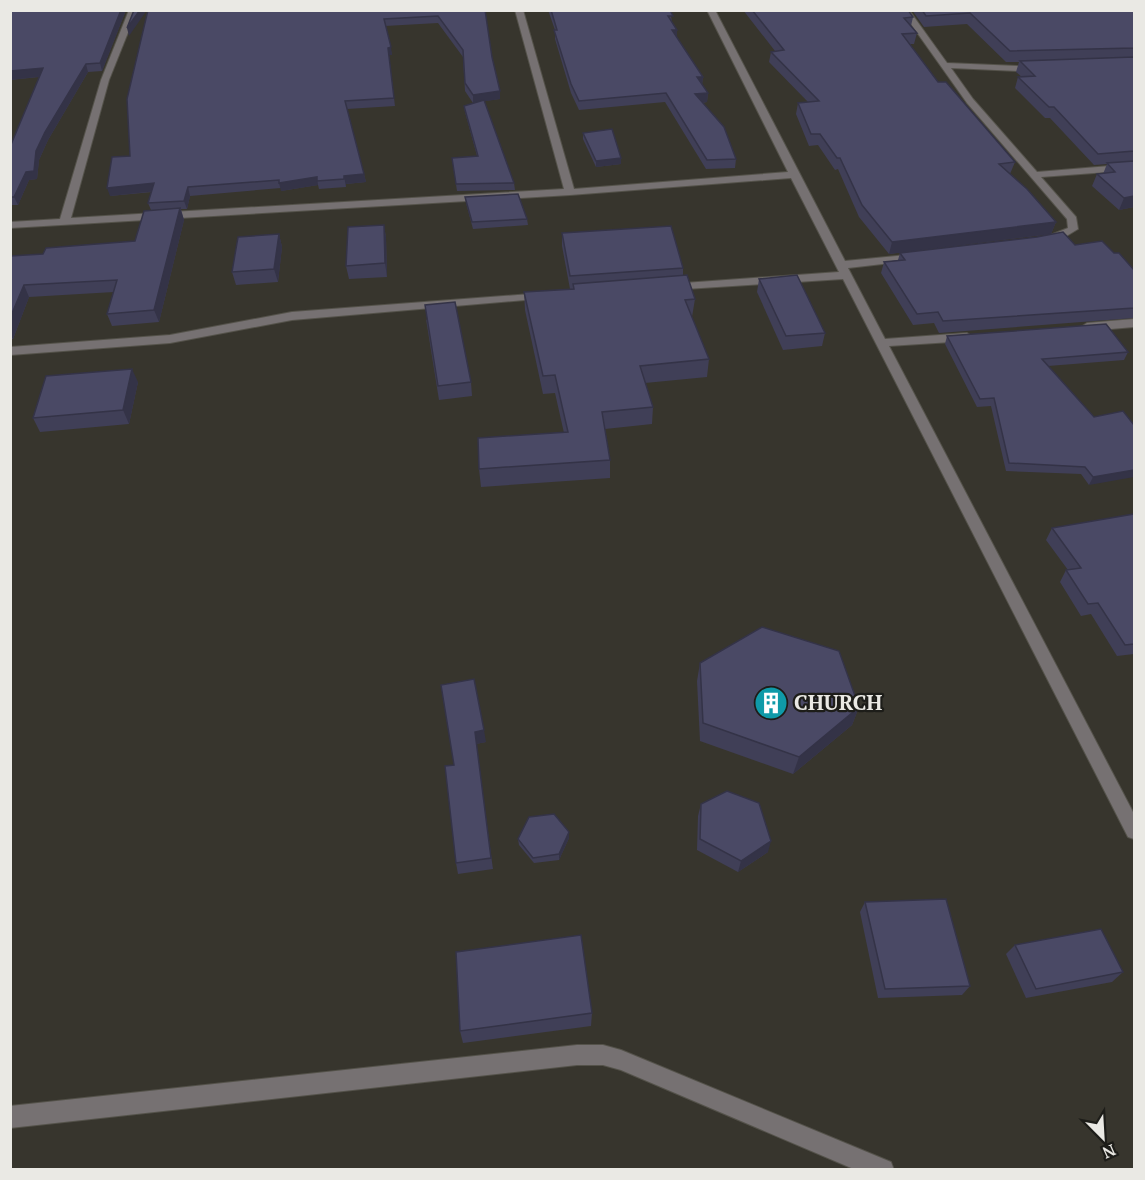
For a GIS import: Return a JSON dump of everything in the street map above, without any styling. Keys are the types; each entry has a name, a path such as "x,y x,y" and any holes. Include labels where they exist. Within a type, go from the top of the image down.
{"street":[{"path":"65,221 105,80 133,10"},
{"path":"519,10 570,192"},
{"path":"711,10 793,175 845,270 1134,831"},
{"path":"905,10 970,101 1072,219 1073,229 1056,238 1033,243"},
{"path":"944,65 1047,69"},
{"path":"1035,175 1134,167"},
{"path":"10,225 570,192 793,175"},
{"path":"662,287 845,270 930,255"},
{"path":"10,351 170,339 292,316 556,295"},
{"path":"1079,327 1134,323"},
{"path":"881,343 980,336"},
{"path":"10,1117 565,1056 603,1055 621,1060 883,1170"}],"building":[{"path":"10,10 121,10 100,63 86,64 45,132 36,151 34,171 26,172 14,197 10,197 10,147 43,68 10,71"},
{"path":"134,10 140,10 127,28"},
{"path":"148,10 485,10 500,91 473,95 465,83 463,50 438,16 384,19 391,47 388,48 394,98 345,101 364,174 344,176 344,179 317,181 317,177 279,183 279,180 188,187 184,201 148,203 154,183 107,188 112,157 130,156 127,99"},
{"path":"551,10 670,10 673,16 668,16 677,30 672,30 703,77 697,77 708,93 695,94 724,127 736,159 707,160 666,93 579,101 571,84 554,30 557,30"},
{"path":"752,10 908,10 913,17 904,18 917,33 902,34 938,82 946,82 1015,162 999,164 1027,189 1056,222 892,242 862,205 840,158 837,158 820,134 811,134 798,103 819,101 771,52 784,50"},
{"path":"922,10 1134,10 1134,48 1010,51 970,13 926,16"},
{"path":"1134,57 1134,151 1098,154 1054,107 1049,107 1018,77 1035,76 1020,61"},
{"path":"484,100 514,183 456,184 452,158 478,156 464,106"},
{"path":"612,129 621,158 596,161 583,133"},
{"path":"1134,161 1134,196 1124,198 1097,174 1115,172 1107,163"},
{"path":"518,194 527,219 472,222 465,197"},
{"path":"180,208 154,310 107,314 117,280 24,285 10,318 10,256 43,254 46,248 135,241 144,211"},
{"path":"384,225 385,263 346,266 348,227"},
{"path":"671,226 683,268 570,276 562,233"},
{"path":"1063,232 1075,245 1102,241 1114,253 1119,253 1134,270 1134,308 943,321 938,312 917,314 884,262 905,260 900,253"},
{"path":"279,234 274,269 232,272 238,237"},
{"path":"687,275 695,299 685,300 709,359 640,366 653,407 602,412 610,460 479,469 478,438 568,432 555,375 543,376 524,292 574,289 573,284"},
{"path":"797,275 825,333 786,336 759,279"},
{"path":"455,302 471,382 438,386 425,305"},
{"path":"1106,324 1128,352 1042,359 1094,417 1123,411 1134,425 1134,470 1093,477 1085,467 1009,463 994,398 980,399 947,336"},
{"path":"132,369 123,410 33,418 46,376"},
{"path":"1134,514 1134,644 1125,645 1098,603 1088,604 1066,570 1081,568 1052,528"},
{"name":"CHURCH","path":"762,627 839,651 859,707 799,757 703,723 700,663"},
{"path":"474,679 484,730 475,732 491,858 456,863 445,766 454,765 441,685"},
{"path":"727,791 759,803 771,841 741,861 700,839 701,804"},
{"path":"554,814 569,832 559,854 533,858 518,839 529,817"},
{"path":"946,899 970,986 885,989 865,902"},
{"path":"1101,929 1123,972 1036,989 1015,945"},
{"path":"581,935 592,1013 460,1031 456,952"}],"place":[{"name":"CHURCH","path":"771,703"}]}
